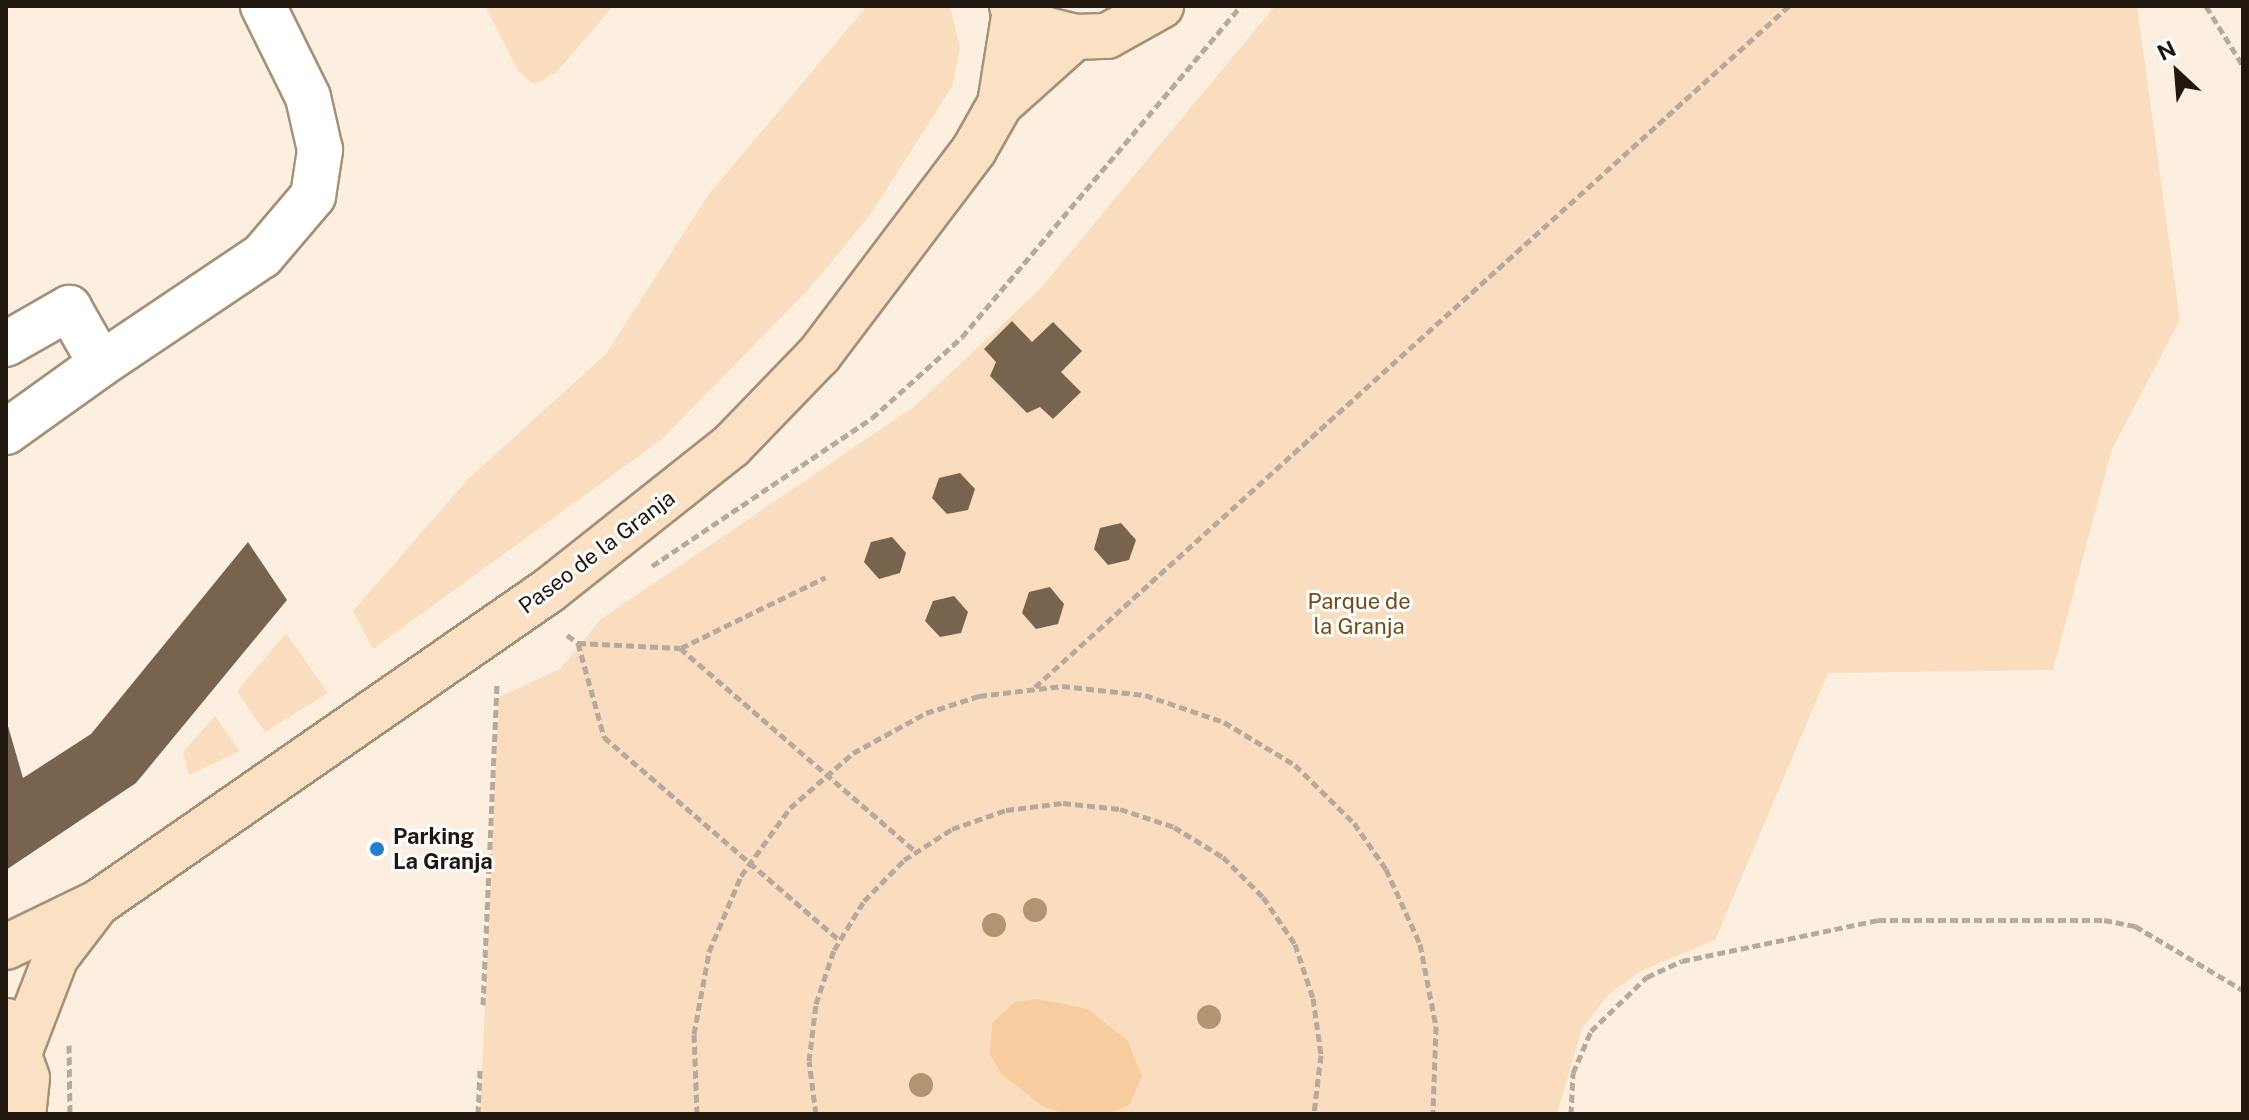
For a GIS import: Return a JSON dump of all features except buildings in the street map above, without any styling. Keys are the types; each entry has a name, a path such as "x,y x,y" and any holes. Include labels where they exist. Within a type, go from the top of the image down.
{"main road":[{"path":"1013,8 1075,37 1117,32 1161,6"},
{"name":"Paseo de la Granja","path":"1000,104 1013,8"},
{"name":"Paseo de la Granja","path":"6,947 99,902 560,583 731,446 902,254 1000,104 1075,37"},
{"name":"Paseo de la Granja","path":"13,1034 56,957 99,902"},
{"path":"13,1034 23,1114"}],"street":[{"path":"6,432 262,256 313,196 320,150 308,97 263,6"},
{"path":"6,344 69,308 101,364"}],"path":[{"path":"1034,687 1789,6"},
{"path":"2206,6 2243,66"},
{"path":"567,635 578,643 680,648 826,577"},
{"path":"578,643 604,737 839,940"},
{"path":"680,648 916,852"},
{"path":"483,1005 497,683"},
{"path":"697,1114 693,1061 701,979 749,862 826,774 926,713 1034,687 1118,690 1198,711 1272,748 1336,802 1386,869 1420,944 1436,1026 1433,1114"},
{"path":"816,1114 812,1022 839,940 876,886 916,852 987,815 1063,803 1138,814 1207,845 1263,897 1302,962 1319,1036 1314,1114"},
{"path":"1571,1114 1573,1073 1591,1031 1647,977 1682,961 1878,920 2104,920 2135,926 2243,990"},
{"path":"478,1114 480,1070"}],"green space":[{"path":"485,6 613,6 556,73 534,84 519,72"},
{"path":"867,6 950,6 960,48 952,87 870,215 809,289 661,440 373,649 353,611 469,478 606,354 709,194"},
{"name":"Parque de la Granja","path":"1275,6 2137,6 2180,320 2112,449 2053,670 1828,673 1715,940 1641,971 1609,994 1582,1029 1557,1114 480,1114 499,697 560,669 601,619 915,406 1039,290"},
{"path":"286,633 328,693 265,732 237,691"},
{"path":"215,716 240,751 189,775 183,752"}],"shaded area":[{"path":"1037,999 1088,1009 1128,1041 1142,1077 1129,1105 1109,1114 1065,1114 1042,1106 1002,1074 990,1055 992,1023 1015,1002"}],"place":[{"name":"Parking La Granja","path":"377,849"}]}
